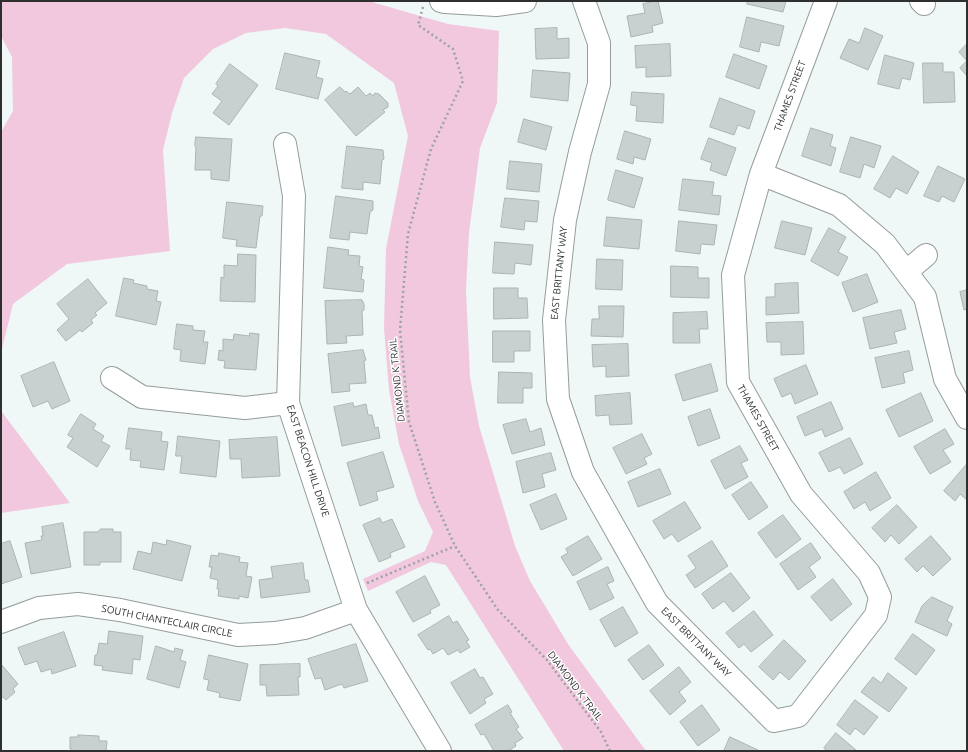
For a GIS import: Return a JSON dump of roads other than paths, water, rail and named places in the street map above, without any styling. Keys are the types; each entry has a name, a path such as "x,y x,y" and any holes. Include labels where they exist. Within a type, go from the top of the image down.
{"street":[{"path":"440,1 496,5 525,1"},
{"name":"EAST BRITTANY WAY","path":"584,1 599,43 599,84 580,152 564,220 554,320 558,399 583,472 657,603 774,721"},
{"name":"THAMES STREET","path":"774,721 798,716 876,615 880,597 870,573 801,494 738,382 733,275 761,174 826,1"},
{"name":"EAST BEACON HILL DRIVE","path":"285,144 294,196 288,403 352,600 440,751"},
{"path":"761,174 839,205 885,244 925,297 945,379 967,418"},
{"path":"906,272 926,254"},
{"path":"112,378 142,397 245,408 288,403"},
{"name":"SOUTH CHANTECLAIR CIRCLE","path":"1,622 39,608 78,604 120,610 238,635 275,633 304,628 352,600"}]}
